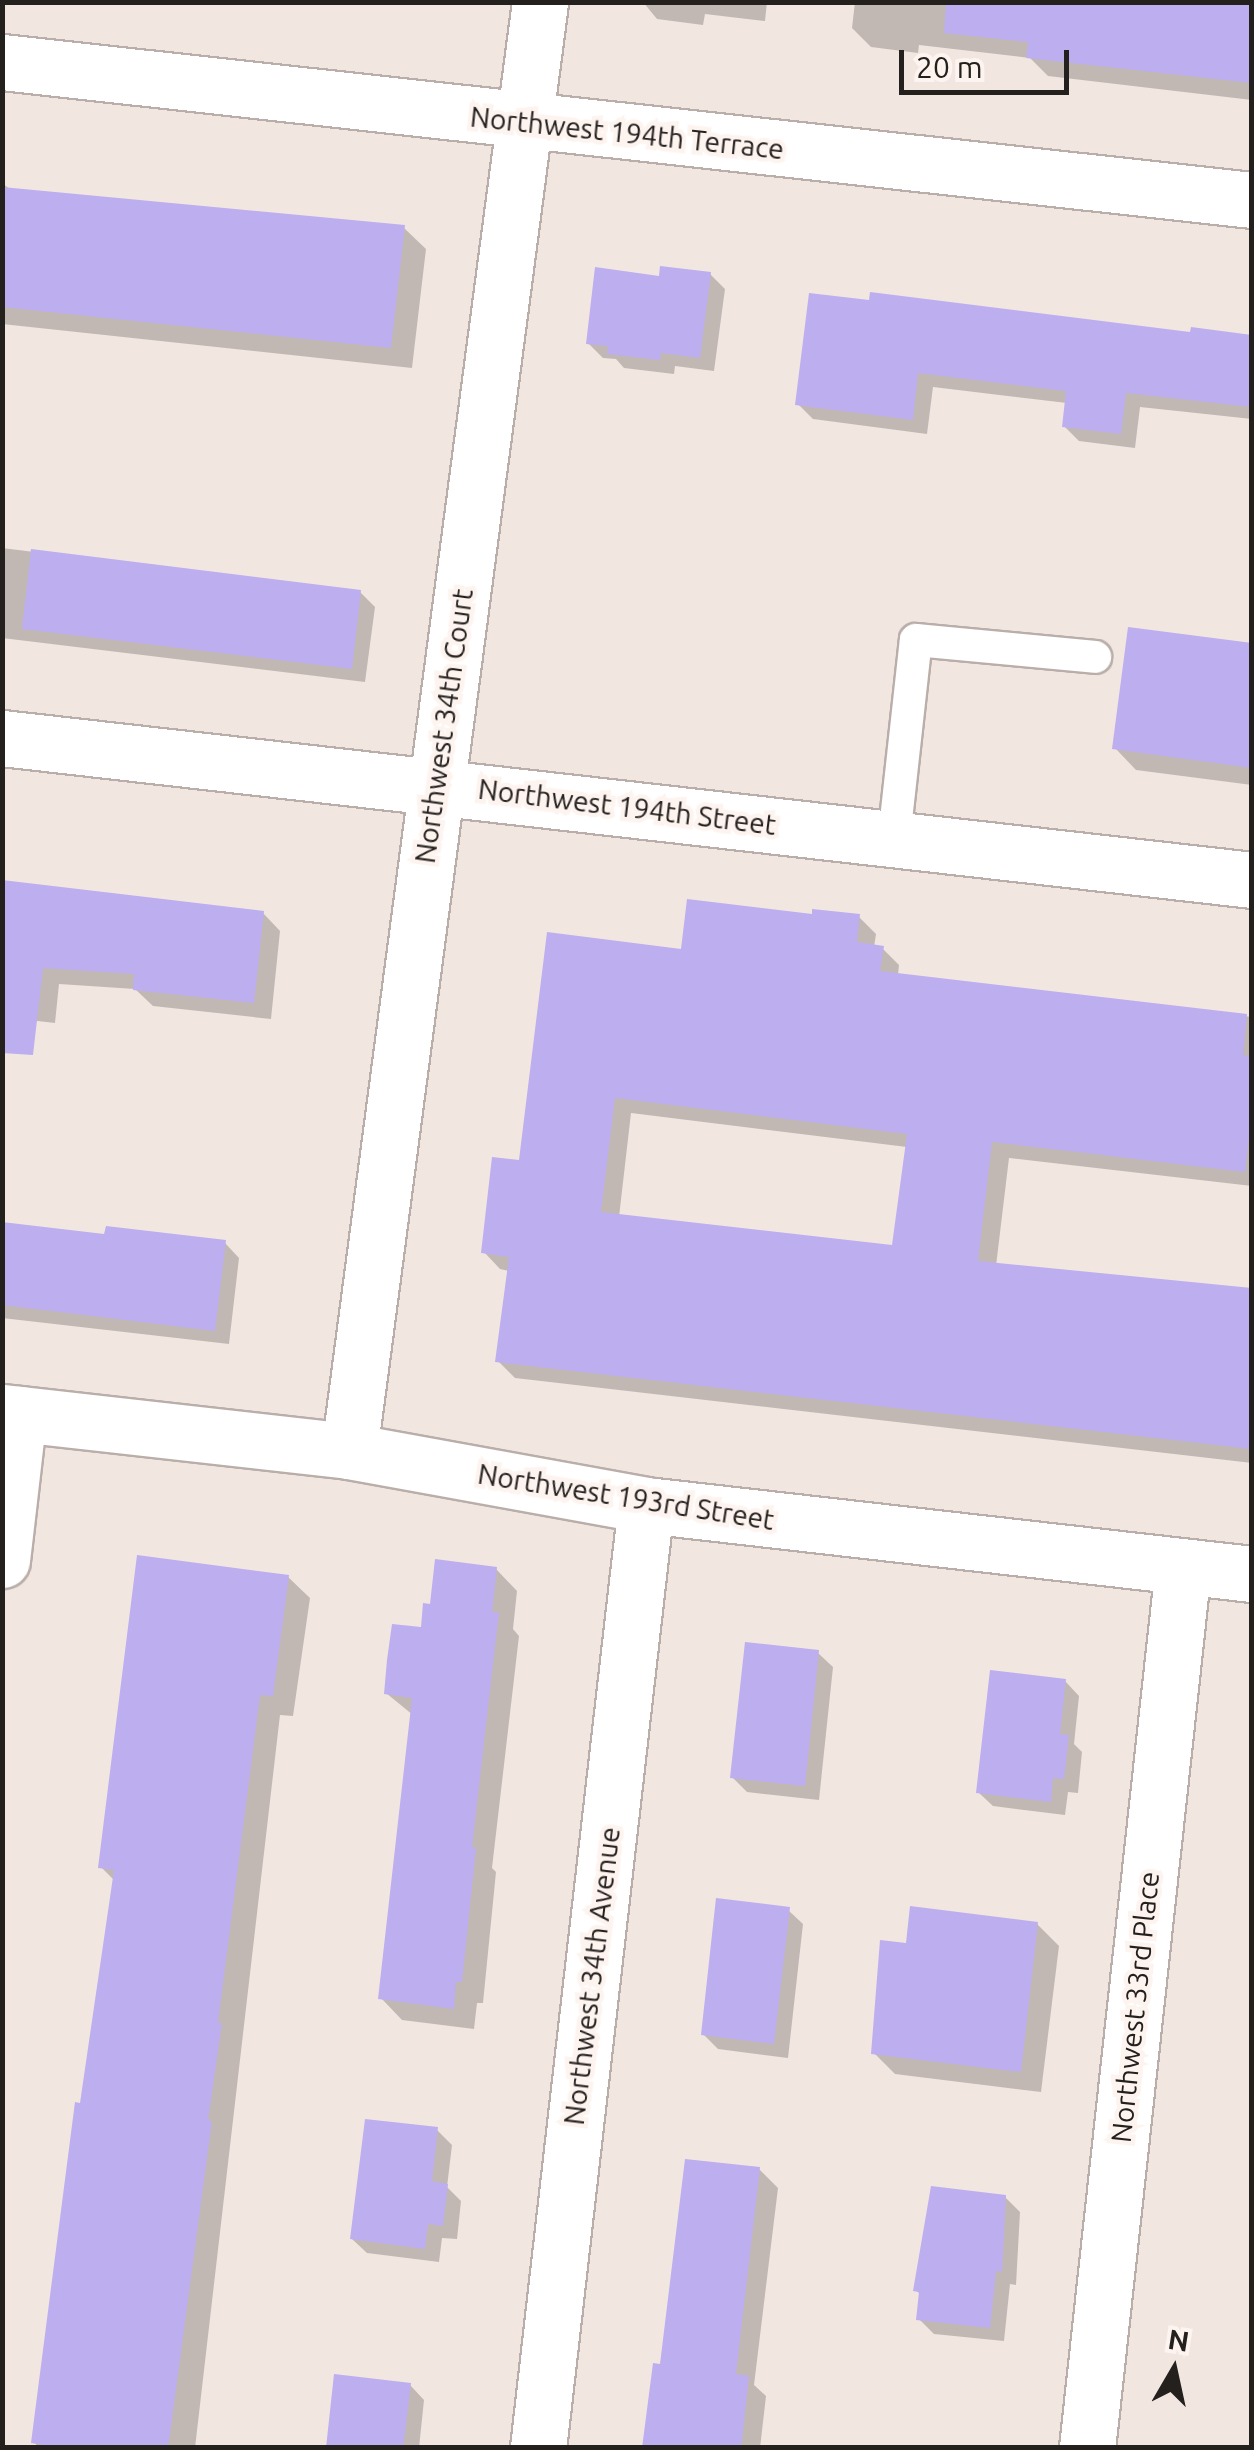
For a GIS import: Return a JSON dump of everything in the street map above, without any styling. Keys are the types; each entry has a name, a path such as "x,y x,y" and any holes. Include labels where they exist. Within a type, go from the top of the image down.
{"street":[{"name":"Northwest 34th Court","path":"349,1451 540,2"},
{"name":"Northwest 194th Terrace","path":"2,62 526,123 1252,200"},
{"name":"Northwest 194th Street","path":"2,738 436,784 1252,880"},
{"name":"Northwest 193rd Street","path":"11,1412 349,1451 646,1505 1252,1574"},
{"path":"2,1560 11,1412"},
{"name":"Northwest 34th Avenue","path":"538,2448 646,1505"},
{"name":"Northwest 33rd Place","path":"1087,2448 1183,1566"}],"lane":[{"path":"894,838 916,640 1095,657"}],"building":[{"path":"946,2 1252,5 1252,83 1026,58 1028,42 944,33"},
{"path":"2,187 405,225 391,348 2,307"},
{"path":"660,266 711,272 700,358 661,353 660,360 607,354 608,346 586,344 595,267 659,276"},
{"path":"870,292 1190,332 1191,327 1252,335 1252,407 1126,393 1121,434 1062,427 1066,391 918,373 913,420 795,405 809,293 869,300"},
{"path":"31,549 361,590 352,669 22,629"},
{"path":"1128,627 1252,643 1252,768 1112,749"},
{"path":"2,880 264,911 254,1003 133,990 134,974 43,968 33,1055 2,1053"},
{"path":"687,899 812,914 812,909 860,914 857,942 884,946 880,971 1247,1014 1243,1055 1252,1056 1252,1112 1245,1172 992,1142 978,1261 1252,1288 1252,1449 495,1362 509,1257 481,1253 492,1157 519,1160 547,932 681,949","holes":["615,1098 907,1134 892,1245 601,1212"]},
{"path":"2,1222 104,1234 106,1226 226,1240 215,1331 2,1305"},
{"path":"137,1555 289,1575 273,1696 260,1695 218,2022 222,2023 208,2120 212,2121 168,2448 65,2448 31,2443 75,2102 80,2103 114,1870 98,1868"},
{"path":"435,1559 497,1567 492,1612 499,1612 472,1847 476,1848 462,1982 456,1982 454,2009 378,1999 412,1698 384,1694 387,1660 392,1624 421,1627 423,1603 430,1604"},
{"path":"745,1642 819,1650 805,1786 730,1778"},
{"path":"990,1670 1066,1679 1060,1734 1069,1735 1064,1779 1053,1778 1051,1802 976,1793"},
{"path":"716,1898 790,1907 774,2044 701,2035"},
{"path":"910,1906 1038,1922 1021,2072 871,2054 880,1940 906,1943"},
{"path":"365,2119 438,2127 432,2181 448,2184 443,2226 428,2224 425,2249 350,2239"},
{"path":"685,2159 760,2167 736,2374 749,2376 741,2448 642,2448 653,2363 660,2364"},
{"path":"931,2186 1006,2195 1002,2272 996,2271 990,2328 916,2320 919,2292 913,2291"},
{"path":"334,2374 411,2383 403,2448 326,2448"}]}
